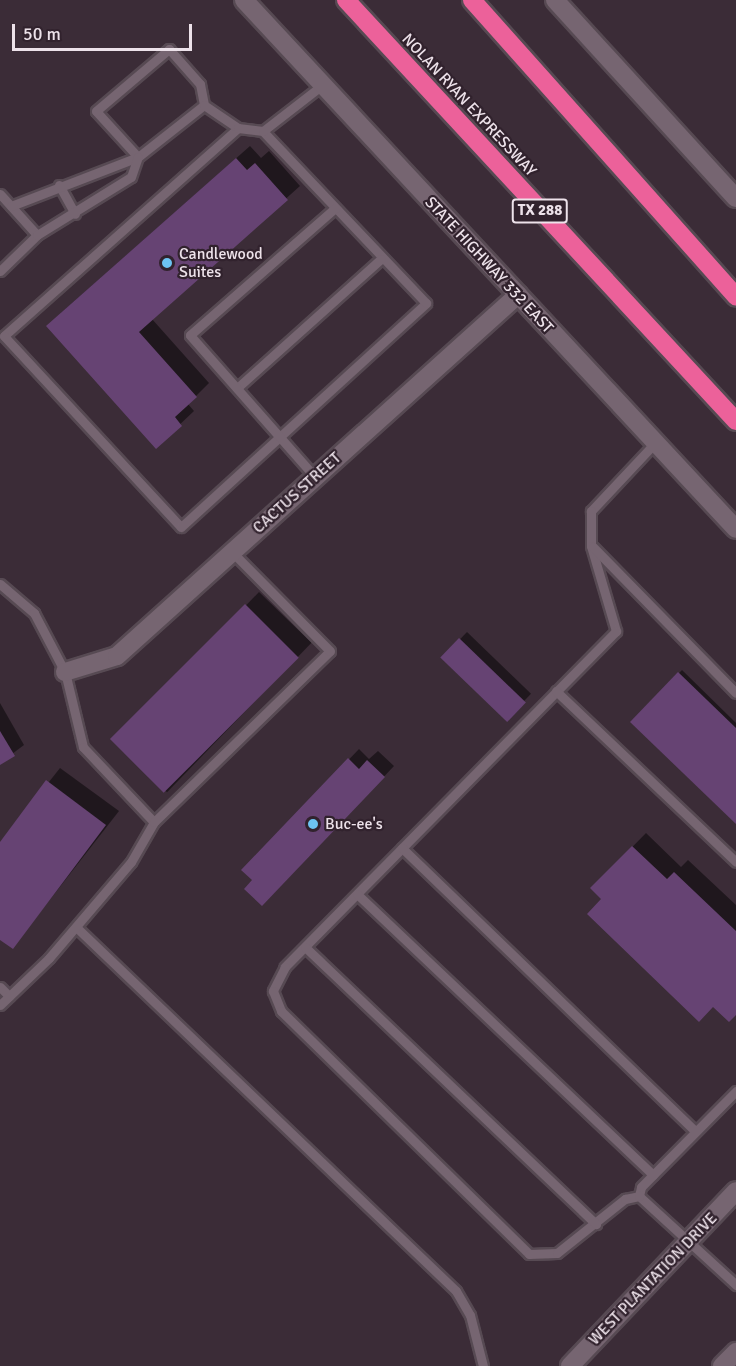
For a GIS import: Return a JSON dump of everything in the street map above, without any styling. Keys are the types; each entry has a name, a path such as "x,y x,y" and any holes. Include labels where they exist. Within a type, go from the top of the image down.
{"highway":[{"name":"NOLAN RYAN EXPRESSWAY","path":"346,0 736,421"},
{"path":"472,0 736,296"}],"main road":[{"name":"STATE HIGHWAY 332 EAST","path":"244,0 321,86 518,295 653,445 736,529"},
{"path":"555,0 736,198"},
{"name":"CACTUS STREET","path":"66,672 117,656 518,295"},
{"name":"WEST PLANTATION DRIVE","path":"570,1366 736,1191"},
{"path":"722,1366 736,1352"}],"lane":[{"path":"138,157 96,111 169,49 200,84 204,105 238,128 263,131 381,259 426,303 181,527 4,336 238,128"},
{"path":"263,131 321,86"},
{"path":"11,206 138,157 204,105"},
{"path":"0,271 37,235 75,214 131,177 138,157"},
{"path":"59,186 75,214"},
{"path":"0,194 37,235"},
{"path":"315,477 190,335 335,208"},
{"path":"237,388 381,259"},
{"path":"653,445 594,503 591,546 617,625 556,692 305,947 275,980 273,991 281,1011 529,1254 557,1252 596,1224 625,1199 639,1196 653,1175 736,1092"},
{"path":"591,546 736,693"},
{"path":"0,1005 76,927 131,862 154,822 330,651 232,552"},
{"path":"0,584 34,613 66,672 83,747 154,822"},
{"path":"556,692 736,862"},
{"path":"402,848 695,1131"},
{"path":"357,894 653,1175"},
{"path":"76,927 456,1291 470,1315 483,1366"},
{"path":"305,947 596,1224"},
{"path":"0,987 9,996"},
{"path":"639,1196 736,1285"}],"building":[{"name":"Candlewood Suites","path":"236,158 247,170 255,163 288,200 139,332 197,397 175,417 182,426 156,449 46,326"},
{"path":"245,604 299,658 164,793 110,739"},
{"path":"459,638 526,703 507,722 440,657"},
{"path":"678,672 736,728 736,824 630,722"},
{"path":"0,731 15,756 0,765"},
{"name":"Buc-ee's","path":"348,758 359,769 367,760 385,777 262,906 244,889 252,880 241,870"},
{"path":"46,780 106,825 13,949 0,940 0,842"},
{"path":"632,846 667,879 674,872 736,931 736,1015 729,1022 713,1007 699,1022 587,914 601,899 590,888"}],"place":[{"name":"Candlewood Suites","path":"167,263"},
{"name":"Buc-ee's","path":"313,824"}]}
